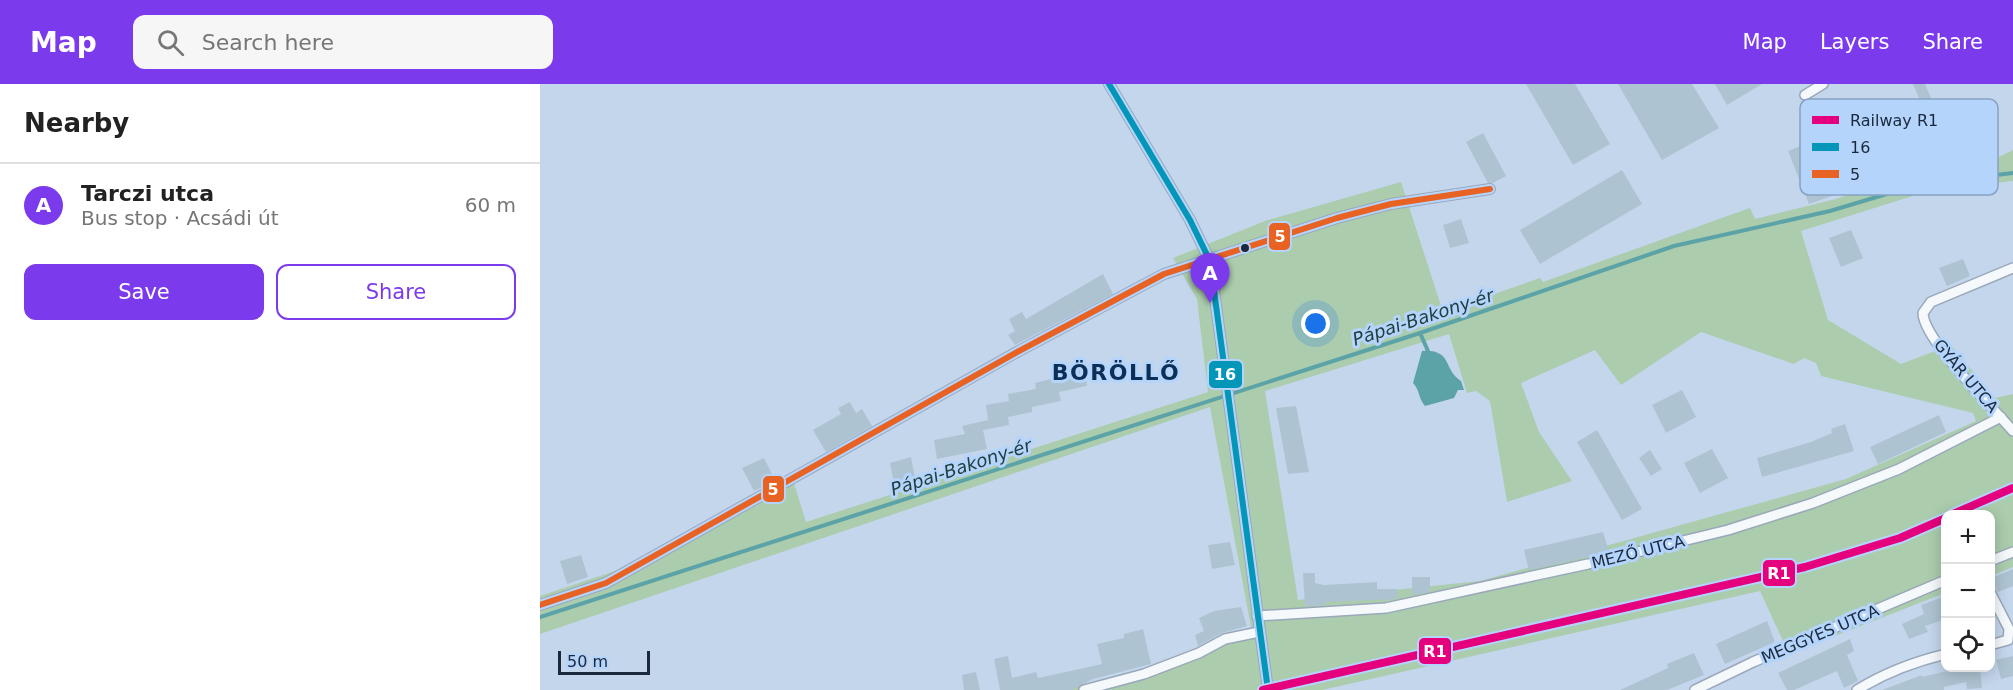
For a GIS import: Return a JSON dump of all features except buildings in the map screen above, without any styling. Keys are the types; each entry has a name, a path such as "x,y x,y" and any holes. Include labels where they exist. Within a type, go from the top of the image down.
{"street":[{"path":"1109,84 1190,220 1210,261 1268,690"},
{"path":"1805,95 1823,84"},
{"path":"540,605 606,582 1017,352 1164,274 1337,218 1391,204 1490,189"},
{"name":"GYÁR UTCA","path":"2013,268 1931,302 1923,313 1928,328 1942,351 2013,430"},
{"name":"MEZŐ UTCA","path":"1257,616 1386,609 1728,530 1813,503 1899,469 2001,417"},
{"path":"1995,559 2013,552"},
{"name":"MEGGYES UTCA","path":"1695,690 1753,662 1941,582"},
{"path":"1995,602 2009,629 2008,640 1995,644"},
{"path":"1084,690 1167,666 1225,639 1259,632"},
{"path":"1857,690 1882,674 1913,662 1941,655"}],"shaded area":[{"path":"2013,150 2013,181 1998,183 1998,158"},
{"path":"1401,182 1443,312 1540,278 1543,282 1750,208 1755,219 1847,195 1916,195 1801,231 1828,320 1901,364 1951,345 1995,398 2013,394 2013,567 1995,574 1995,510 1941,510 1941,595 1789,654 1760,591 1322,690 1061,690 1163,665 1251,627 1210,407 540,634 540,596 618,570 791,474 806,522 1208,392 1197,299 1173,258 1265,221","holes":["1701,332 1794,364 1804,358 1816,363 1821,376 1973,413 1976,421 1846,479 1480,581 1298,600 1265,391 1449,334 1467,393 1476,391 1490,401 1507,502 1572,481 1539,432 1521,383 1595,350 1621,385"]},
{"path":"1422,351 1439,353 1461,381 1464,390 1458,390 1454,398 1425,406 1413,383"}],"waterway":[{"name":"Pápai-Bakony-ér","path":"1998,175 2013,173"},
{"name":"Pápai-Bakony-ér","path":"540,617 1420,333 1674,246 1830,211 1883,195"},
{"path":"1420,333 1428,351"}],"rail line":[{"name":"R1","path":"1962,510 2013,488"},
{"name":"R1","path":"1263,690 1805,567 1900,538 1941,520"}],"transit line":[{"name":"16","path":"1109,84 1190,220 1210,261 1268,690"},
{"name":"5","path":"540,605 606,583 1017,352 1164,274 1337,218 1391,204 1490,189"}],"place":[{"name":"Tarczi utca","path":"1210,303"}],"district":[{"name":"BÖRÖLLŐ","path":"1116,372"}]}
